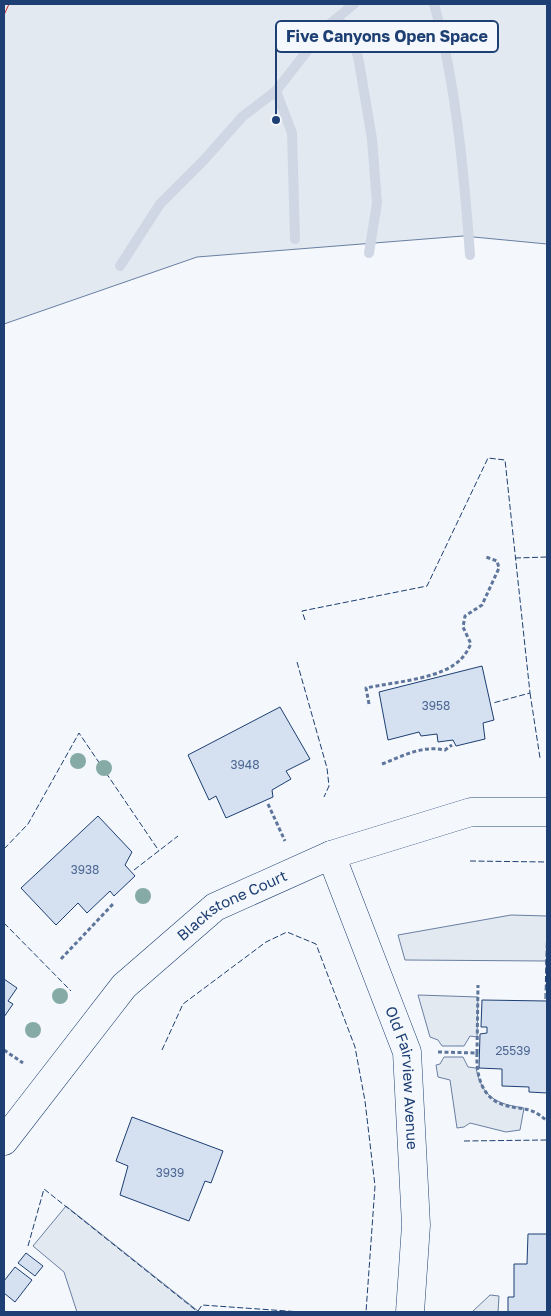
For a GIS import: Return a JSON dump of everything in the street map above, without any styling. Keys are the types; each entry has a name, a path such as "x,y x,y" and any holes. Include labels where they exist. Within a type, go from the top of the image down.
{"street":[{"name":"Blackstone Court","path":"4,1141 124,986 216,907 331,855 472,812 547,812"},
{"name":"Old Fairview Avenue","path":"331,855 407,1052 416,1225 410,1312"}],"path":[{"path":"369,704 366,688 430,675 448,668 462,658 471,644 463,627 465,616 482,605 498,568 497,561 486,557"},
{"path":"382,764 420,749 434,748 445,750 452,745"},
{"path":"268,804 285,841"},
{"path":"61,959 113,904"},
{"path":"478,985 476,1068 485,1092 502,1105 536,1111 547,1121"},
{"path":"4,1050 23,1062"},
{"path":"430,1052 477,1053"}],"shaded area":[{"path":"4,4 547,4 547,244 463,236 197,257 4,324"},
{"path":"511,915 547,916 547,991 546,961 405,960 398,935"},
{"path":"418,995 478,997 477,1037 470,1036 464,1046 442,1046 438,1040 430,1037"},
{"path":"444,1057 463,1057 468,1067 476,1068 486,1092 498,1101 524,1108 520,1130 506,1132 470,1123 464,1127 457,1128 450,1080 438,1077 436,1065 440,1064"},
{"path":"66,1206 198,1312 77,1312 64,1272 33,1246"},
{"path":"490,1295 499,1296 498,1312 472,1312"}],"building":[{"path":"482,666 494,720 483,723 485,739 456,746 453,740 438,742 437,734 421,736 419,732 388,740 379,692"},
{"path":"280,707 310,759 286,771 291,779 272,790 273,797 226,818 216,796 209,800 188,755"},
{"path":"98,816 132,852 125,865 135,876 114,896 110,891 87,913 78,903 56,925 21,888"},
{"path":"4,979 17,988 8,1001 13,1004 4,1017"},
{"path":"482,1000 547,1001 547,1093 529,1092 529,1087 502,1086 502,1069 479,1068 480,1034 487,1033 487,1027 481,1027"},
{"path":"132,1117 223,1151 211,1183 205,1181 189,1221 120,1195 128,1166 116,1161"},
{"path":"528,1234 547,1234 547,1312 508,1312 508,1297 514,1297 514,1264 527,1264"},
{"path":"26,1253 43,1266 35,1276 18,1263"},
{"path":"15,1267 32,1280 15,1302 4,1293 4,1281"}],"waterway":[{"path":"326,27 354,4"},
{"path":"434,4 442,34 458,128 470,255"},
{"path":"295,239 292,133 276,91 325,28 343,24 353,36 372,139 377,203 369,253"},
{"path":"120,266 160,204 204,160 242,117 276,91"}],"fence":[{"path":"305,620 302,611 427,586 488,458 505,460 530,693 493,703"},
{"path":"515,558 547,557"},
{"path":"297,662 327,768 329,786 324,797"},
{"path":"530,693 540,758"},
{"path":"4,849 28,824 79,733 159,851"},
{"path":"134,870 178,836"},
{"path":"470,861 547,862"},
{"path":"545,999 547,919"},
{"path":"4,923 71,991"},
{"path":"162,1050 183,1004 266,942 287,932 316,944 355,1047 365,1101 375,1186 366,1312"},
{"path":"464,1141 547,1140"},
{"path":"28,1246 44,1189 198,1312"},
{"path":"198,1311 202,1305 301,1312"}],"power":[{"path":"4,15 9,4"}],"place":[{"name":"Five Canyons Open Space","path":"276,120"}]}
